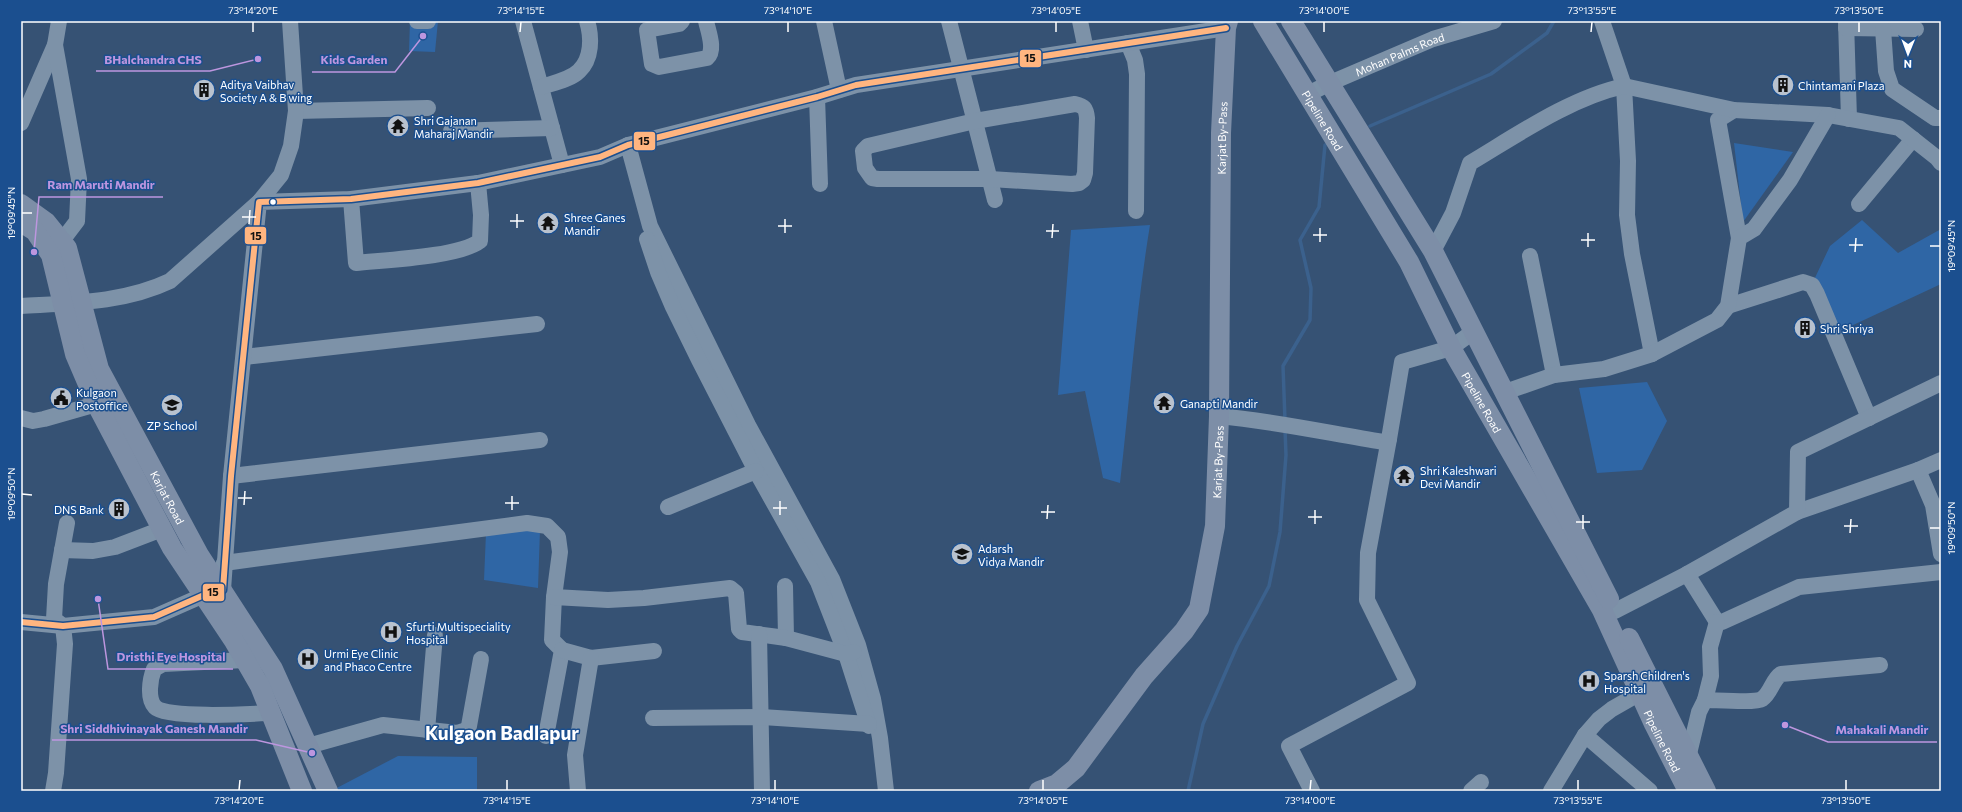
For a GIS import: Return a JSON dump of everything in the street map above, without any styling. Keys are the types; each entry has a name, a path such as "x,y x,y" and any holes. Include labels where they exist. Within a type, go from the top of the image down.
{"main road":[{"name":"Pipeline Road","path":"1263,21 1409,262 1452,348 1602,610 1640,693 1688,791"},
{"name":"Pipeline Road","path":"1291,21 1433,251 1706,791"},
{"name":"Karjat By-Pass","path":"1039,791 1057,784 1076,768 1144,676 1184,631 1199,609 1215,526 1219,416 1221,133 1227,24"},
{"name":"Karjat Road","path":"21,204 46,222 56,249 61,304 75,354 199,555 223,590 254,656 260,686 302,791"},
{"name":"Karjat Road","path":"21,222 35,231 56,249 67,248 99,369 105,401 162,529 172,548 204,595 254,656 273,669 328,791"}],"street":[{"path":"21,123 55,45 59,21"},
{"path":"21,306 81,303 147,292 170,281 259,202 281,175 291,146 296,111 290,21"},
{"path":"417,21 428,21"},
{"path":"523,21 562,165"},
{"path":"542,87 563,80 578,72 586,62 590,47 590,30 587,21"},
{"path":"682,21 679,24 643,25 652,64 659,67 707,58 710,56 711,48 706,21"},
{"path":"824,21 840,90"},
{"path":"949,21 995,200"},
{"path":"1080,21 1086,50"},
{"path":"1433,40 1450,21"},
{"name":"Mohan Palms Road","path":"1308,94 1330,83 1433,40 1494,21"},
{"path":"1602,21 1624,86 1628,161 1627,215 1632,254 1652,354"},
{"path":"259,202 351,199 478,183 600,157 623,147 817,97 856,85 1086,50 1227,24"},
{"path":"1849,119 1846,25 1883,29 1916,29"},
{"path":"1883,29 1886,71 1892,90 1935,118 1941,118"},
{"path":"1128,43 1135,60 1137,74 1136,211"},
{"path":"55,45 67,104 79,179 77,221 56,249"},
{"path":"1433,251 1453,214 1470,163 1552,115 1606,90 1624,86 1734,110 1828,115 1899,128 1937,158 1941,163"},
{"path":"817,97 820,184"},
{"path":"1075,104 1086,109 1088,118 1085,173 1079,183 1062,184 990,179 872,178 867,174 863,152 868,146 975,121 1075,104"},
{"path":"296,111 428,108"},
{"path":"1505,392 1554,375 1604,369 1652,354 1717,320 1728,306 1738,238 1718,120 1734,110"},
{"path":"1738,238 1754,229 1790,180 1828,115"},
{"path":"451,131 552,128"},
{"path":"1859,204 1913,139"},
{"path":"623,147 658,272 673,307 756,471 818,582 853,652 874,707 880,738 886,791"},
{"path":"623,147 650,226 748,425 832,579 853,652 869,724 875,791"},
{"path":"351,199 356,263 440,254 469,248 480,241 481,215 478,183"},
{"path":"21,622 58,623 154,618 204,595 223,590 231,476 259,202"},
{"path":"1530,256 1554,375"},
{"path":"1728,306 1803,282 1812,285 1869,418"},
{"path":"244,357 537,324"},
{"path":"1312,791 1289,746 1408,683 1368,600 1368,553 1402,362 1452,348 1474,331"},
{"path":"1797,512 1798,452 1941,383"},
{"path":"21,418 33,421 44,419 105,401"},
{"path":"1219,416 1266,420 1292,427 1383,442 1389,439"},
{"path":"231,476 540,440"},
{"path":"1615,611 1687,574 1797,512 1918,470 1941,460"},
{"path":"1918,470 1933,505 1941,554"},
{"path":"668,506 756,471"},
{"path":"54,791 65,644 58,623 56,584 67,523"},
{"path":"224,563 526,523 547,526 558,537 560,552 554,597 552,640 562,650 591,658 654,651"},
{"path":"62,550 93,551 115,547 162,529"},
{"path":"1717,622 1722,622 1799,587 1941,572"},
{"path":"1687,574 1717,622 1710,647 1711,676 1705,700 1699,712 1688,758"},
{"path":"785,586 786,638"},
{"path":"554,597 608,600 644,598 730,588 736,592 740,631 786,638 853,652"},
{"path":"21,619 58,623"},
{"path":"759,634 762,791"},
{"path":"426,730 435,635"},
{"path":"546,736 562,650"},
{"path":"254,656 163,664 154,669 151,677 151,702 156,708 164,712 188,714 270,713"},
{"path":"578,791 575,755 591,658"},
{"path":"308,746 383,725 456,733 466,730 469,726 481,659"},
{"path":"1705,700 1757,701 1766,695 1776,677 1781,674 1880,665"},
{"path":"1551,791 1585,735 1605,714 1640,693"},
{"path":"653,718 761,717 869,724"},
{"path":"1585,735 1650,791"}],"shaded area":[{"path":"410,21 438,21 435,52 409,51"},
{"path":"1734,143 1793,152 1743,222"},
{"path":"1862,220 1898,253 1941,229 1941,284 1834,334 1813,282 1830,246"},
{"path":"1150,225 1137,321 1120,483 1103,478 1085,391 1058,395 1071,230"},
{"path":"1647,382 1667,421 1642,470 1597,473 1579,388"},
{"path":"540,530 538,588 484,580 486,533"},
{"path":"398,756 477,757 477,791 331,791"}],"waterway":[{"path":"1370,126 1491,74 1547,33 1554,21"},
{"path":"1285,421 1283,366 1310,320 1311,288 1300,240 1319,207 1325,145"},
{"path":"1188,791 1203,724 1237,646 1269,586 1280,532 1286,455 1285,430"}],"transit line":[{"name":"15","path":"21,622 63,626 154,617 204,595 223,590 231,476 259,202 351,199 478,183 600,157 628,145 817,97 856,85 1226,28"}],"place":[{"name":"Kids Garden","path":"423,36"},
{"name":"BHalchandra CHS","path":"258,59"},
{"name":"Chintamani Plaza","path":"1783,85"},
{"name":"Aditya Vaibhav Society A & B wing","path":"204,90"},
{"name":"Shri Gajanan Maharaj Mandir","path":"398,126"},
{"name":"Shree Ganes Mandir","path":"548,223"},
{"name":"Ram Maruti Mandir","path":"34,252"},
{"name":"Shri Shriya","path":"1805,328"},
{"name":"Kulgaon Postoffice","path":"61,398"},
{"name":"Ganapti Mandir","path":"1164,403"},
{"name":"ZP School","path":"172,405"},
{"name":"Shri Kaleshwari Devi Mandir","path":"1404,476"},
{"name":"DNS Bank","path":"119,509"},
{"name":"Adarsh Vidya Mandir","path":"962,554"},
{"name":"Dristhi Eye Hospital","path":"98,599"},
{"name":"Sfurti Multispeciality Hospital","path":"391,632"},
{"name":"Urmi Eye Clinic and Phaco Centre","path":"308,659"},
{"name":"Sparsh Children's Hospital","path":"1589,681"},
{"name":"Mahakali Mandir","path":"1785,725"},
{"name":"Shri Siddhivinayak Ganesh Mandir","path":"312,753"}],"district":[{"name":"Kulgaon Badlapur","path":"502,732"}]}
